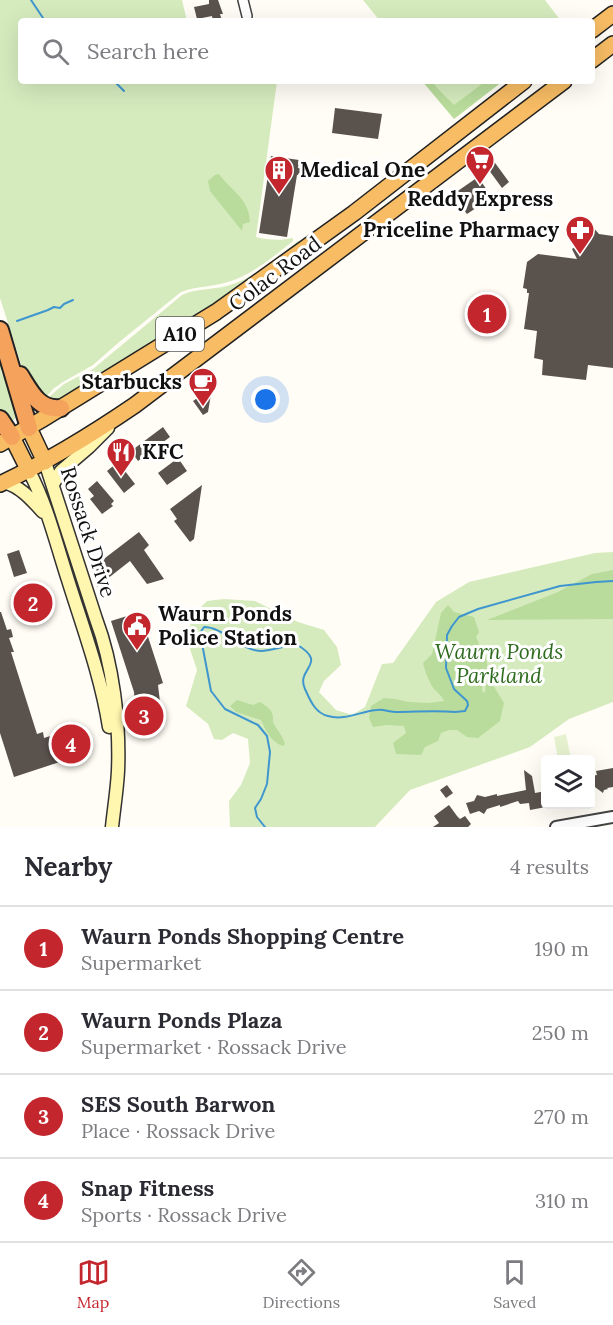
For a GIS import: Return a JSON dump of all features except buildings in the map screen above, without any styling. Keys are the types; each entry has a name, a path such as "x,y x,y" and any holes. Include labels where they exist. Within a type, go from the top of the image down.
{"highway":[{"path":"595,28 613,14"},
{"path":"595,58 613,44"},
{"name":"Colac Road","path":"6,441 216,312 376,195 520,84"},
{"name":"Colac Road","path":"2,483 29,471 117,419 560,84"},
{"path":"376,195 388,215"},
{"path":"0,330 29,428 45,462"},
{"path":"8,353 38,401 48,407 61,408"},
{"path":"0,419 6,441 29,471"}],"main road":[{"path":"52,483 61,471 117,419"},
{"name":"Rossack Drive","path":"45,462 103,639 112,678 118,740 110,827"},
{"name":"Rossack Drive","path":"29,471 49,520 105,698 115,758"},
{"path":"2,483 15,486 25,493 49,520"},
{"path":"79,614 92,609"}],"street":[{"path":"243,0 247,16"},
{"path":"556,827 613,817"}],"green space":[{"path":"0,0 182,0 186,18 18,18 18,84 277,84 256,237 274,240 292,238 293,241 237,279 181,292 93,365 53,389 44,400 24,373 0,298"},
{"path":"363,0 545,0 559,18 378,18"},
{"path":"425,84 434,84 454,105 482,84 499,84 454,119"},
{"path":"430,84 499,84 456,116"},
{"path":"219,174 247,207 250,222 243,224 242,231 210,191 208,181"},
{"path":"298,241 284,256 209,308 61,399 55,402 46,401 64,384 93,369 182,295 237,283 264,267"},
{"path":"0,360 1,372 9,387 18,417 10,422 0,411"},
{"name":"Waurn Ponds Parkland","path":"613,552 613,702 569,719 530,747 410,790 375,827 230,827 229,801 241,785 250,763 248,739 233,733 222,740 214,739 208,724 186,706 197,670 190,649 188,630 196,612 207,601 224,599 255,601 298,622 324,630 337,647 341,665 324,681 319,692 336,710 352,715 365,707 382,664 393,663 436,602 469,582 595,553"},
{"path":"613,570 613,619 487,620 558,592 592,574"},
{"path":"448,605 454,612 474,617 479,632 476,637 479,643 477,650 485,656 489,672 482,679 482,691 485,693 486,684 493,685 504,703 500,721 478,738 467,737 457,730 449,730 441,733 438,741 425,747 421,755 396,754 393,743 406,733 404,726 373,727 369,718 371,706 384,698 429,703 444,701 430,683 423,663 432,654 441,613"},
{"path":"237,700 253,705 260,702 268,708 285,744 283,746 272,739 261,720 236,712 230,706"},
{"path":"566,734 570,755 557,755 554,737"}],"waterway":[{"path":"31,0 43,18"},
{"path":"117,84 124,91"},
{"path":"17,321 54,307 60,308 73,300"},
{"path":"265,827 257,817 255,808 267,784 270,752 267,736 258,725 225,709 211,691 200,633 204,627 218,631 254,650 262,651 296,644 306,651 311,661 304,676 305,689 316,709 328,716 341,717 379,710 396,712 465,711 467,701 454,689 446,668 447,635 459,617 478,609 560,586 613,581"}],"place":[{"name":"Reddy Express","path":"480,186"},
{"name":"Medical One","path":"279,196"},
{"name":"Priceline Pharmacy","path":"580,256"},
{"name":"Waurn Ponds Shopping Centre","path":"487,314"},
{"name":"Starbucks","path":"203,408"},
{"name":"KFC","path":"121,478"},
{"name":"Waurn Ponds Plaza","path":"33,603"},
{"name":"Waurn Ponds Police Station","path":"137,652"},
{"name":"SES South Barwon","path":"144,716"},
{"name":"Snap Fitness","path":"71,744"}]}
